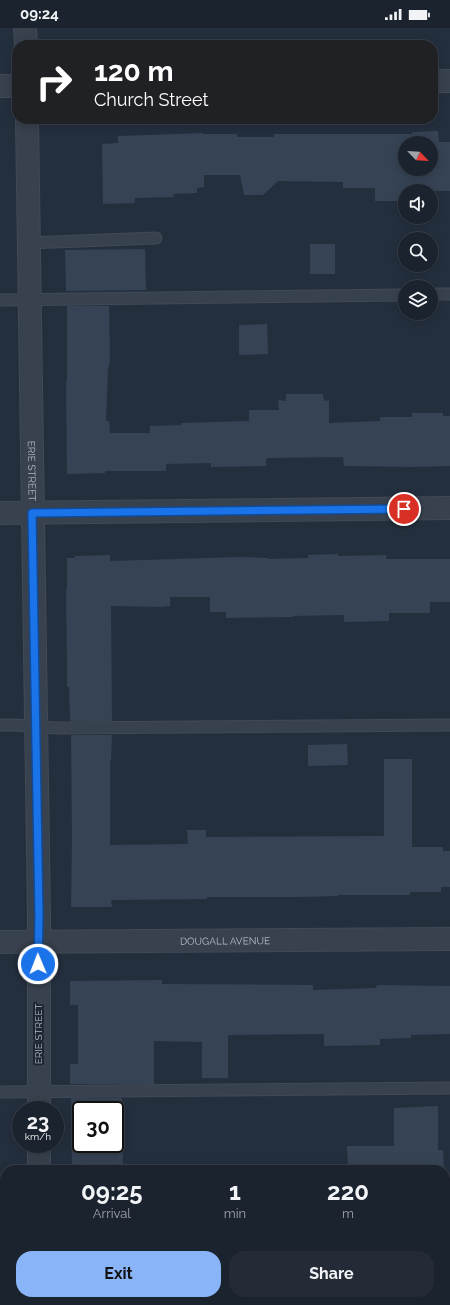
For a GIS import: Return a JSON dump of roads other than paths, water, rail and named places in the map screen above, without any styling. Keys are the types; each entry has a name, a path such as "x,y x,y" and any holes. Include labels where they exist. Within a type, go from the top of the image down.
{"street":[{"path":"25,28 26,40"},
{"path":"438,81 450,81"},
{"path":"0,86 12,86"},
{"name":"ERIE STREET","path":"27,124 35,726 39,908 39,1101"},
{"path":"0,513 450,508"},
{"name":"DOUGALL AVENUE","path":"0,942 450,939"},
{"path":"39,1153 39,1165"}],"lane":[{"path":"28,243 156,238"},
{"path":"438,294 450,294"},
{"path":"0,300 398,295"},
{"path":"0,725 57,728 450,724"},
{"path":"0,1092 39,1101 450,1088"}]}
